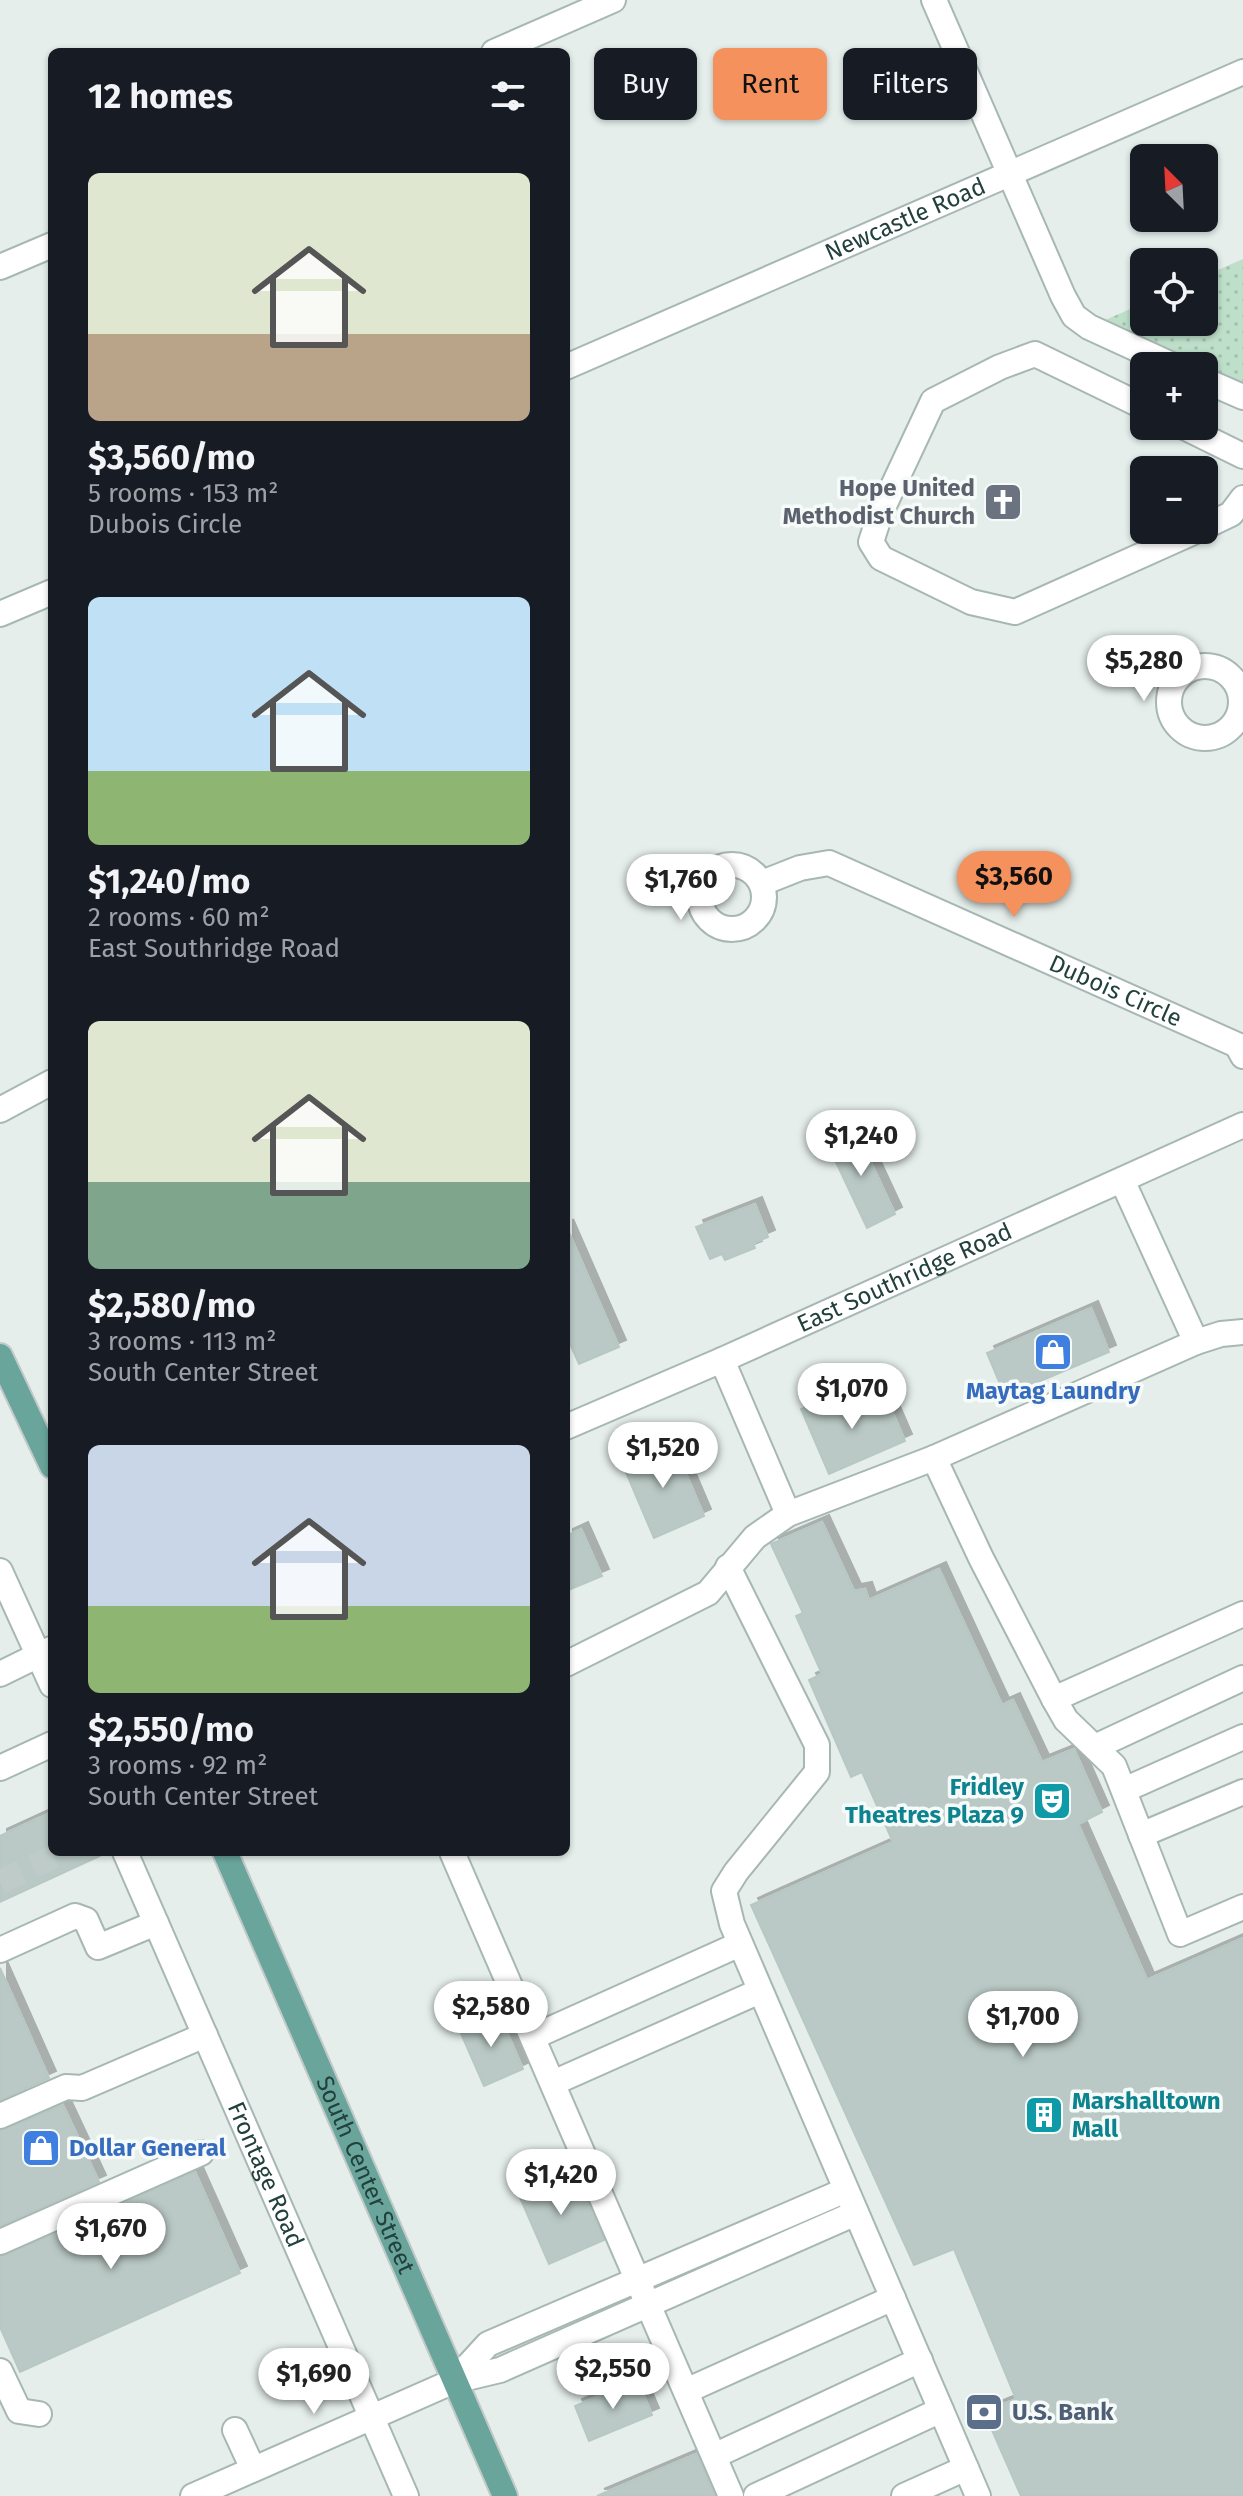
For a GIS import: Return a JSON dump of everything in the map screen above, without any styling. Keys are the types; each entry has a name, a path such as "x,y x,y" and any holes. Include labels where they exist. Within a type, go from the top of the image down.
{"main road":[{"path":"0,1356 48,1458"},
{"name":"South Center Street","path":"227,1856 505,2496"}],"street":[{"path":"503,48 613,0"},
{"path":"934,0 1074,316 1089,327 1143,352"},
{"name":"Newcastle Road","path":"570,365 1243,72"},
{"path":"0,267 48,247"},
{"path":"1130,400 1035,354 1000,367 933,401 880,514 871,542 881,558 971,602 1015,612 1167,544"},
{"path":"1218,386 1243,397"},
{"path":"1210,440 1243,456"},
{"path":"1218,520 1231,514 1243,498"},
{"path":"0,614 48,594"},
{"name":"Dubois Circle","path":"762,883 800,868 829,863 1237,1045 1243,1056"},
{"path":"0,1110 48,1084"},
{"name":"East Southridge Road","path":"570,1425 1243,1125"},
{"path":"1122,1180 1196,1342"},
{"path":"570,1662 708,1593 755,1537 788,1514 934,1458 1196,1342 1221,1334 1243,1332"},
{"path":"722,1360 788,1514"},
{"path":"934,1458 981,1558 1066,1720 1114,1766 1180,1934 1243,1907"},
{"path":"728,1567 817,1745 817,1772 724,1891 732,1924 978,2496"},
{"path":"0,1571 45,1651 0,1674"},
{"path":"1054,1699 1243,1614"},
{"path":"1095,1747 1243,1678"},
{"path":"1124,1790 1243,1737"},
{"path":"0,1768 48,1753"},
{"path":"1141,1835 1243,1792"},
{"name":"Frontage Road","path":"127,1856 406,2496"},
{"path":"454,1856 731,2496"},
{"path":"0,1950 75,1916 86,1920 98,1947 156,1923"},
{"path":"533,2037 740,1944"},
{"path":"553,2083 760,1991"},
{"path":"0,2116 66,2087 82,2088 205,2035"},
{"path":"0,2242 201,2153"},
{"path":"454,2381 488,2344 846,2190"},
{"path":"193,2496 454,2381 500,2370 856,2213"},
{"path":"686,2391 893,2298"},
{"path":"714,2456 920,2360"},
{"path":"0,2371 19,2411 39,2414"},
{"path":"756,2496 941,2410"},
{"path":"235,2430 253,2469"},
{"path":"904,2496 966,2468"}],"green space":[{"path":"1243,259 1243,397 1218,386 1218,352 1143,352 1089,327 1130,309 1130,336 1218,336 1218,270"}],"building":[{"path":"855,1128 895,1214 867,1228 826,1141"},
{"path":"755,1204 768,1237 753,1243 755,1248 725,1260 722,1254 710,1259 696,1227"},
{"path":"570,1235 619,1347 579,1364 570,1344"},
{"path":"1091,1308 1109,1352 1005,1396 987,1353"},
{"path":"885,1395 905,1441 829,1474 801,1409 833,1396 841,1414"},
{"path":"672,1441 704,1516 654,1538 622,1463"},
{"name":"Marshalltown Mall","path":"822,1522 854,1591 865,1589 869,1600 939,1569 1002,1705 1013,1700 1042,1762 1074,1749 1102,1812 1078,1824 1147,1980 1243,1938 1243,2496 1021,2496 984,2412 1016,2399 954,2249 914,2265 751,1905 893,1842 862,1772 851,1777 809,1680 822,1674 796,1616 803,1613 771,1544"},
{"path":"581,1529 602,1576 570,1589 570,1534"},
{"path":"48,1814 48,1856 99,1856 0,1902 0,1836"},
{"path":"0,1968 49,2078 0,2100"},
{"path":"498,2012 523,2069 484,2086 459,2029"},
{"name":"Dollar General","path":"63,2105 99,2182 0,2226 0,2131"},
{"path":"572,2169 604,2240 549,2264 518,2193"},
{"path":"195,2172 240,2273 20,2372 0,2327 0,2257"},
{"path":"637,2380 652,2415 589,2441 575,2406"},
{"path":"696,2454 715,2496 597,2496"}],"tunnel":[{"path":"0,1882 55,1856"}],"place":[{"name":"Hope United Methodist Church","path":"1003,502"},
{"name":"Maytag Laundry","path":"1053,1352"},
{"name":"Fridley Theatres Plaza 9","path":"1052,1801"},
{"name":"Marshalltown Mall","path":"1044,2115"},
{"name":"Dollar General","path":"41,2148"},
{"name":"U.S. Bank","path":"984,2412"}]}
